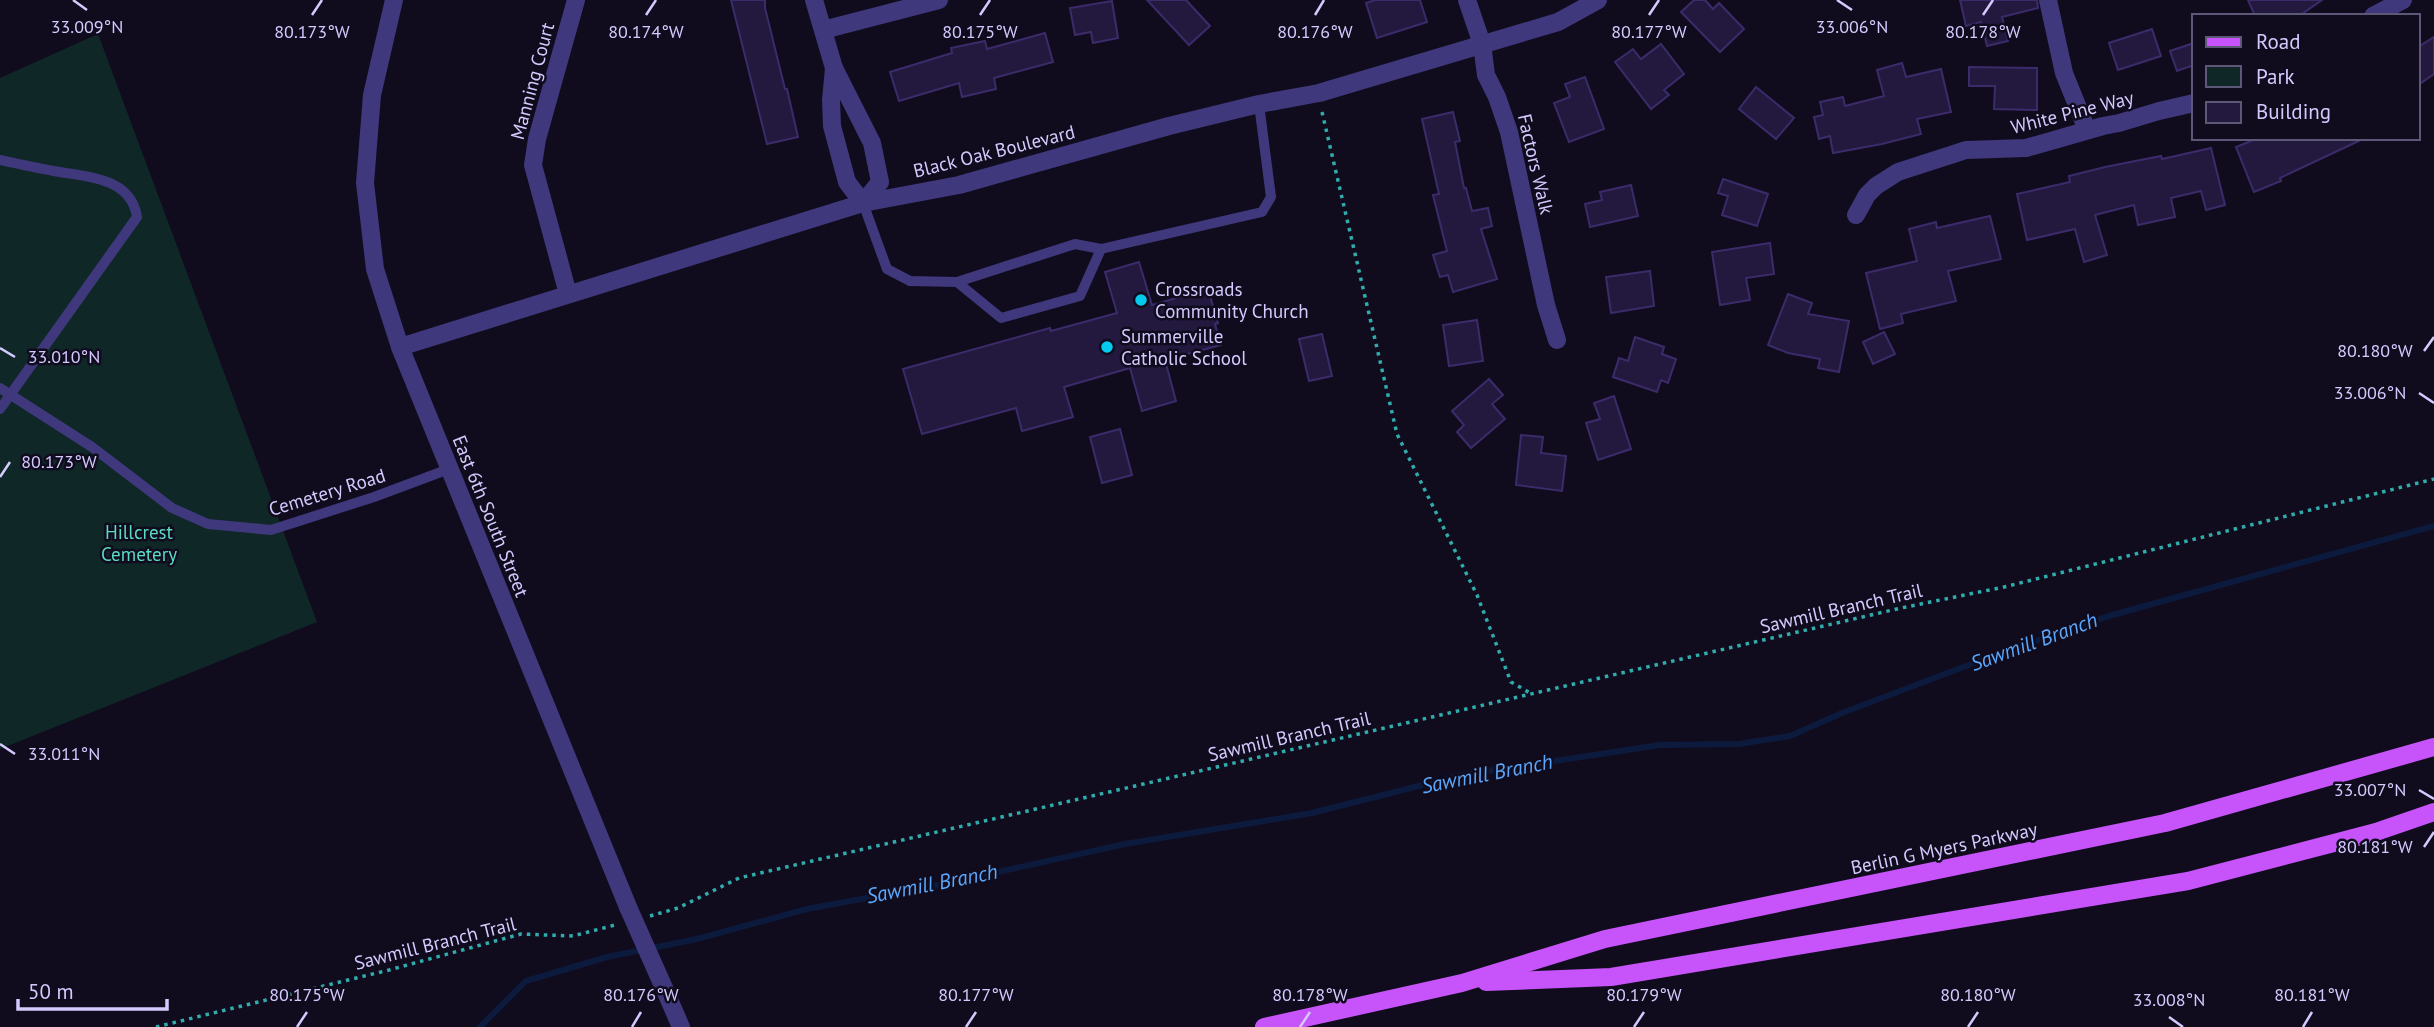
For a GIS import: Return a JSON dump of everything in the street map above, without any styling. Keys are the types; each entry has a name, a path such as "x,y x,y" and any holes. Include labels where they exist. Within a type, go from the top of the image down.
{"main road":[{"name":"Berlin G Myers Parkway","path":"1264,1027 1462,983 1605,939 2165,823 2434,747"},
{"name":"Berlin G Myers Parkway","path":"1462,983 1625,974 2188,881 2376,832 2434,812"},
{"path":"2376,832 2434,819"}],"street":[{"name":"East 6th South Street","path":"394,0 372,94 365,183 375,269 400,346 449,469 631,916 681,1027"},
{"name":"Manning Court","path":"568,294 533,165 537,139 576,0"},
{"path":"814,0 834,68 872,143 880,183 863,203 847,182 832,126 834,68"},
{"path":"823,30 939,0"},
{"name":"Factors Walk","path":"1467,0 1482,44 1486,75 1509,132 1546,305 1557,340"},
{"name":"Black Oak Boulevard","path":"400,346 863,203 958,184 1169,126 1259,104 1319,93 1558,22 1598,0"},
{"path":"2048,0 2064,73 2087,130"},
{"path":"2379,9 2403,0"},
{"name":"White Pine Way","path":"1856,215 1867,195 1898,172 1966,150 2026,148 2129,121 2158,110 2192,103"}],"lane":[{"path":"863,203 887,269 911,281 957,282 1075,244 1101,249 1262,212 1271,197 1259,104"},
{"path":"0,160 100,178 127,194 135,205 137,217 0,409"},
{"path":"957,282 1001,318 1080,296 1101,249"},
{"name":"Cemetery Road","path":"0,388 92,447 172,508 208,524 271,530 374,497 449,469"}],"path":[{"path":"1319,93 1396,434 1477,595 1511,682 1531,694"},
{"name":"Sawmill Branch Trail","path":"156,1027 389,970 521,934 573,936 631,916 678,908 738,878 1900,608 2004,587 2434,479"}],"green space":[{"name":"Hillcrest Cemetery","path":"98,34 317,622 0,749 0,78"}],"building":[{"path":"731,0 765,0 798,137 767,144"},
{"path":"1147,0 1186,0 1210,26 1189,45"},
{"path":"1375,0 1420,0 1427,22 1377,38 1366,3"},
{"path":"1694,0 1705,0 1713,9 1719,3 1744,29 1720,52 1681,12"},
{"path":"1960,0 2037,0 2038,8 2002,17 2008,41 1987,46 1981,22 1966,26"},
{"path":"2248,0 2322,0 2302,14 2254,14"},
{"path":"1112,1 1118,38 1093,43 1091,32 1075,35 1070,8"},
{"path":"2152,29 2161,56 2118,70 2109,43"},
{"path":"1045,33 1053,62 994,78 996,89 962,97 959,83 899,101 890,72 952,53 951,48 985,41 987,49"},
{"path":"2434,37 2434,74 2420,84 2420,46"},
{"path":"1661,44 1684,74 1664,90 1669,95 1651,109 1615,62 1633,49 1641,59"},
{"path":"2192,44 2192,66 2177,71 2170,51"},
{"path":"1902,63 1906,77 1941,69 1951,112 1917,119 1921,134 1833,153 1830,136 1819,139 1814,117 1823,115 1820,102 1843,97 1845,106 1884,96 1877,70"},
{"path":"1969,67 2037,68 2037,110 1994,109 1995,86 1969,86"},
{"path":"1585,77 1604,129 1569,142 1554,103 1570,97 1565,84"},
{"path":"1756,87 1794,118 1776,139 1739,109"},
{"path":"1453,112 1460,141 1455,142 1464,188 1472,211 1488,208 1492,226 1481,229 1497,279 1453,292 1448,275 1440,277 1433,255 1447,251 1433,195 1439,194 1422,119"},
{"path":"2253,140 2361,140 2254,192 2236,147"},
{"path":"2211,148 2225,205 2206,210 2201,191 2171,198 2175,217 2138,225 2134,205 2095,215 2107,255 2084,262 2075,229 2027,240 2017,194 2070,182 2069,176 2105,167 2161,156 2162,159"},
{"path":"1723,179 1768,194 1757,226 1722,215 1728,196 1718,193"},
{"path":"1631,185 1638,216 1590,227 1585,204 1602,200 1600,192"},
{"path":"1990,216 2001,259 1948,271 1956,301 1901,314 1903,323 1880,329 1866,273 1917,261 1909,229 1936,222 1937,228"},
{"path":"1770,243 1774,274 1746,278 1750,300 1720,305 1712,252"},
{"path":"1139,262 1152,305 1208,289 1218,323 1215,324 1221,345 1165,360 1176,401 1142,411 1130,368 1064,387 1073,417 1022,431 1016,408 922,434 903,369 1050,328 1051,331 1117,313 1105,272"},
{"path":"1650,271 1654,306 1611,313 1606,277"},
{"path":"1788,294 1812,303 1808,314 1849,321 1839,372 1818,368 1820,359 1788,353 1768,345"},
{"path":"1477,320 1483,361 1449,366 1443,325"},
{"path":"1884,332 1895,354 1873,364 1863,342"},
{"path":"1322,334 1332,376 1309,381 1299,339"},
{"path":"1635,337 1664,347 1662,354 1676,359 1668,383 1661,380 1657,392 1613,377 1619,358 1628,361"},
{"path":"1489,379 1503,395 1492,404 1505,419 1471,448 1457,432 1464,425 1452,411"},
{"path":"1614,396 1631,449 1598,460 1586,423 1600,419 1594,403"},
{"path":"1120,429 1132,475 1102,483 1090,437"},
{"path":"1521,435 1543,437 1541,453 1566,456 1562,491 1516,485"}],"waterway":[{"name":"Sawmill Branch","path":"480,1027 526,981 607,957 697,939 807,909 939,885 1125,844 1312,813 1462,775 1660,745 1739,744 1790,736 1842,713 1995,655 2109,616 2434,526"}],"place":[{"name":"Crossroads Community Church","path":"1141,300"},
{"name":"Summerville Catholic School","path":"1107,347"}]}
